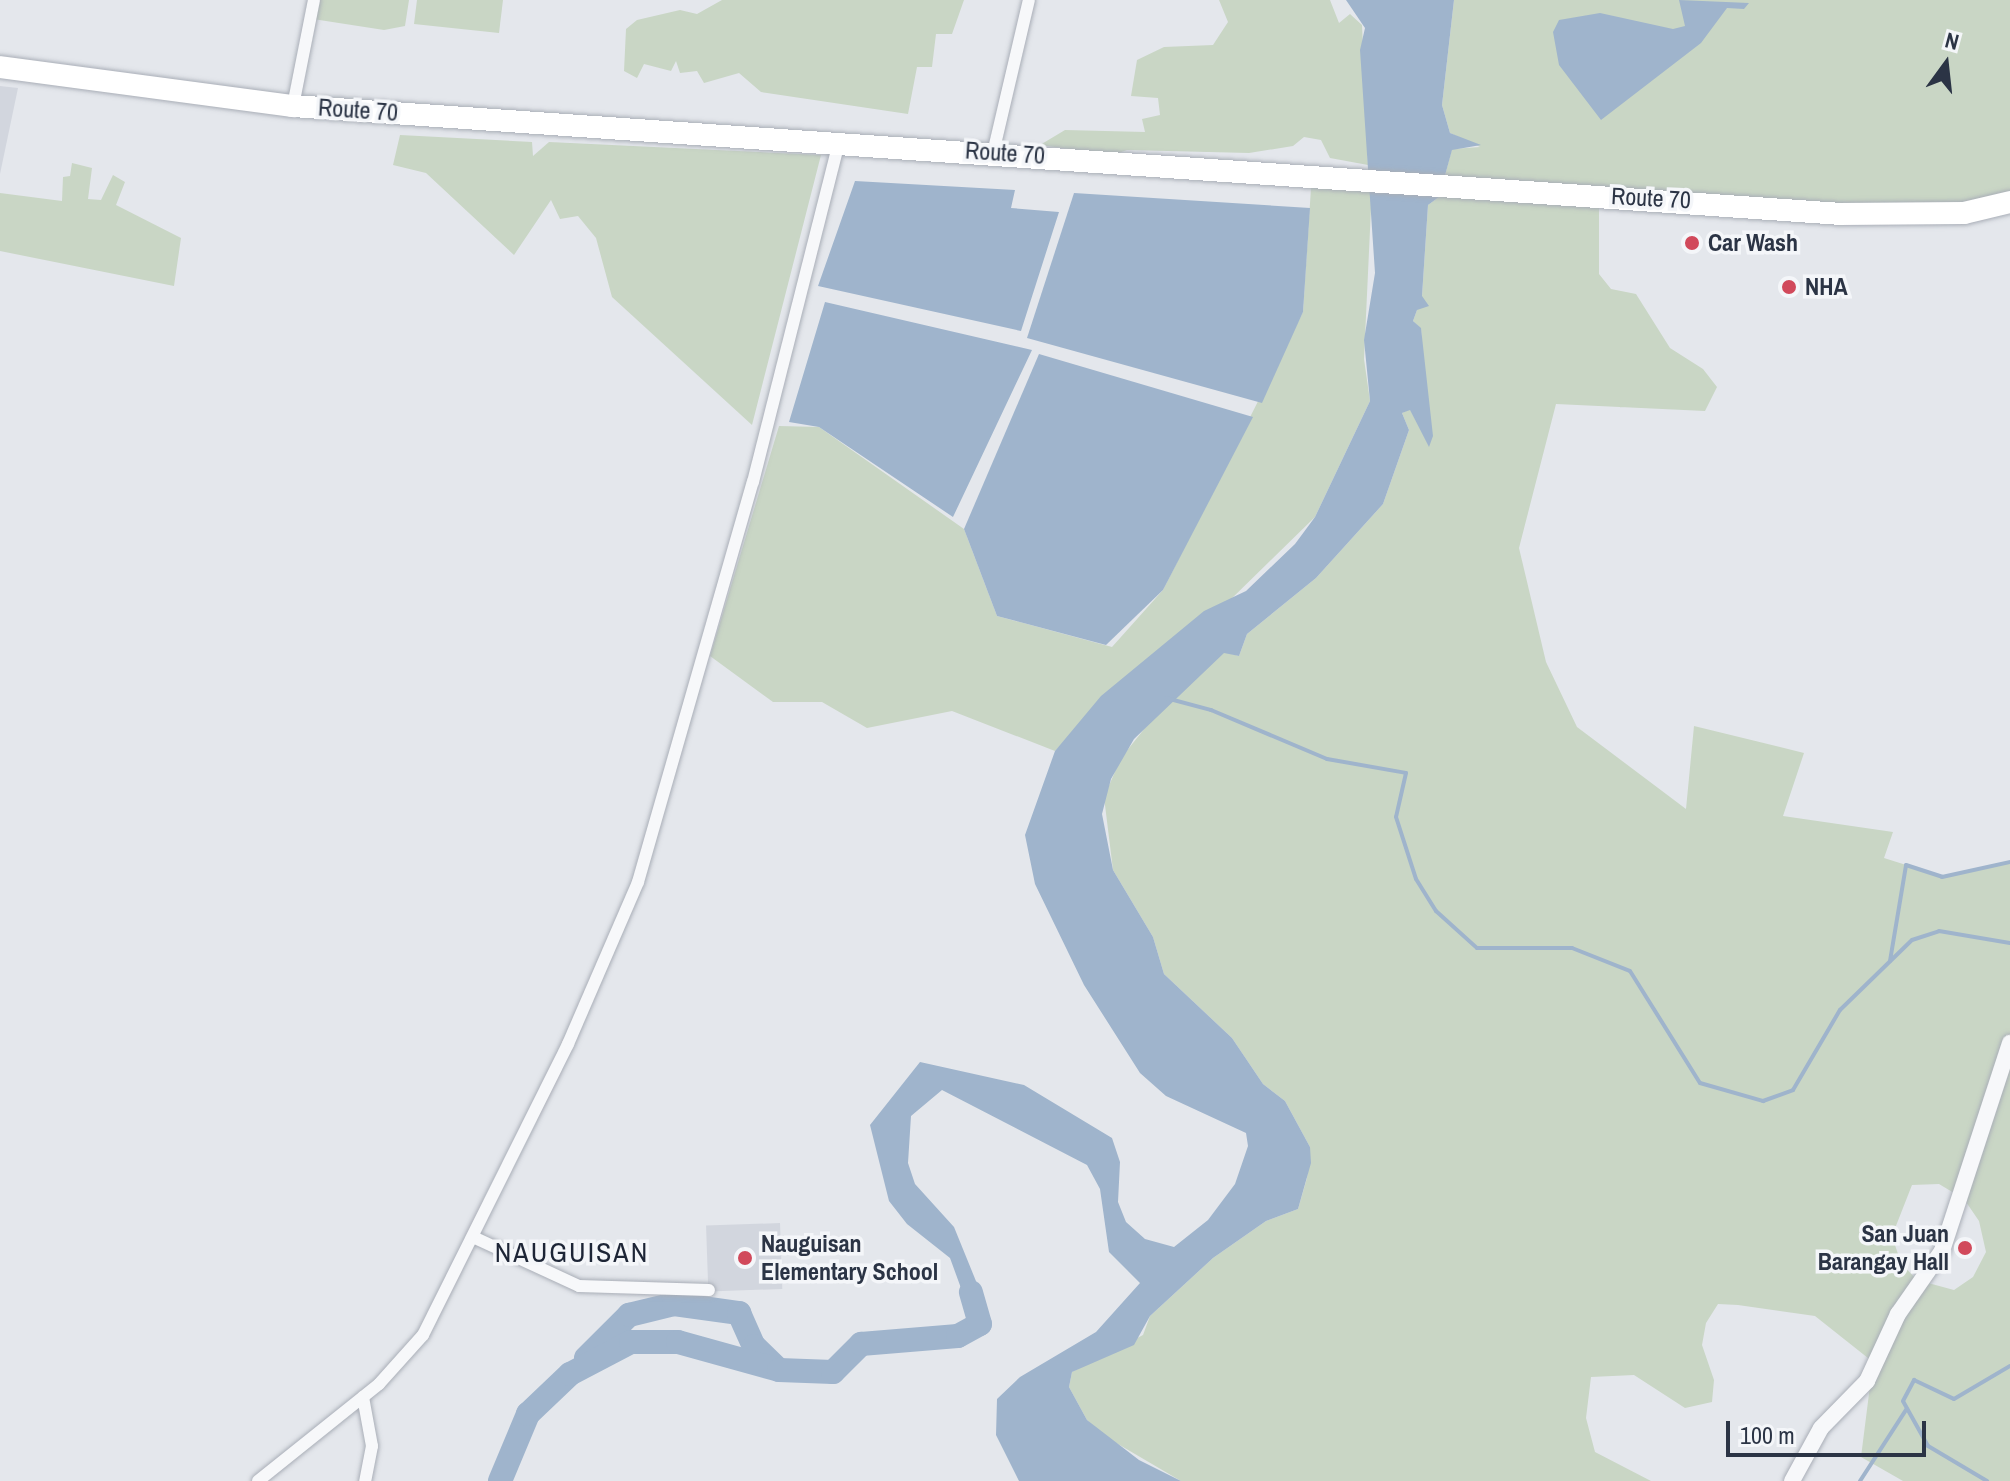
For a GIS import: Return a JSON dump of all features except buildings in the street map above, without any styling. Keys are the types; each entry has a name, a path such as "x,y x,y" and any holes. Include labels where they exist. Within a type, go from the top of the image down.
{"highway":[{"name":"Route 70","path":"0,67 293,106 839,141 1906,217 2010,202"}],"street":[{"path":"293,106 314,0"},
{"path":"993,153 1029,0"},
{"path":"258,1481 363,1397 423,1335 473,1237 638,882 753,482 839,141"},
{"path":"1792,1481 1821,1428 1867,1381 1898,1314 1942,1251 2010,1043"},
{"path":"473,1237 579,1286 709,1290"},
{"path":"363,1397 372,1446 365,1481"}],"shaded area":[{"path":"0,86 18,88 0,174"},
{"name":"Nauguisan Elementary School","path":"780,1223 782,1289 708,1292 706,1226"}],"green space":[{"path":"320,0 409,0 405,26 384,30 313,19"},
{"path":"417,0 503,0 499,33 414,24"},
{"path":"722,0 964,0 952,34 936,34 932,67 917,67 908,114 761,92 739,73 704,83 697,71 680,73 676,61 671,71 644,64 637,78 624,71 626,29 637,20 680,10 697,14"},
{"path":"1219,0 1330,0 1339,23 1350,14 1362,25 1368,165 1330,158 1321,140 1304,137 1293,146 1249,153 1127,150 1113,155 1040,145 1065,130 1145,132 1142,119 1160,115 1158,98 1131,96 1137,60 1164,47 1213,45 1228,22"},
{"path":"1454,0 2010,0 2010,202 1964,213 1599,196 1599,274 1611,289 1636,294 1670,348 1703,369 1717,387 1705,411 1556,404 1519,548 1546,662 1577,727 1686,809 1694,726 1804,753 1783,816 1893,832 1884,858 1941,876 2010,862 2010,1481 1903,1481 1861,1457 1873,1362 1815,1316 1738,1305 1718,1304 1706,1323 1702,1345 1714,1380 1712,1402 1685,1408 1634,1375 1591,1377 1586,1418 1595,1452 1651,1481 1181,1481 1106,1437 1087,1420 1069,1387 1072,1372 1143,1335 1150,1316 1213,1258 1266,1221 1298,1209 1307,1178 1310,1147 1285,1101 1263,1084 1232,1038 1164,974 1153,937 1113,870 1104,797 1121,758 1153,718 1224,652 1239,656 1247,634 1316,578 1383,504 1409,430 1402,413 1410,409 1429,446 1421,329 1413,321 1422,296 1428,205 1439,197 1452,149 1480,147 1450,133 1442,105","holes":["1939,1184 1964,1199 1979,1221 1986,1252 1973,1277 1954,1290 1917,1280 1901,1263 1892,1236 1912,1185"]},
{"path":"400,135 532,142 533,156 549,142 821,155 752,425 612,297 596,238 578,216 560,219 551,200 514,255 426,173 393,165"},
{"path":"72,163 92,168 88,199 101,200 113,175 125,182 116,205 181,238 174,286 0,251 0,193 62,201 63,177 70,176"},
{"path":"1372,187 1364,359 1370,401 1315,517 1225,605 1121,681 1055,751 952,711 867,728 822,702 773,702 710,656 779,426 819,427 964,529 997,616 1112,647 1163,590 1303,312 1311,188"}],"water":[{"path":"1346,0 1454,0 1442,105 1450,133 1481,145 1452,150 1439,197 1428,205 1422,296 1429,306 1417,310 1413,321 1421,328 1433,436 1429,447 1410,410 1402,413 1409,430 1383,504 1316,578 1247,634 1239,656 1224,653 1134,739 1111,779 1102,814 1113,870 1153,937 1164,974 1232,1038 1263,1084 1285,1101 1310,1147 1311,1163 1298,1209 1266,1221 1213,1258 1150,1316 1134,1345 1072,1372 1069,1387 1087,1420 1139,1460 1181,1481 1019,1481 996,1435 997,1399 1020,1377 1096,1332 1140,1283 1109,1252 1100,1189 1087,1165 942,1090 911,1116 908,1163 915,1184 954,1227 980,1291 980,1324 973,1321 950,1258 907,1224 889,1201 870,1125 920,1062 1024,1085 1112,1138 1120,1162 1118,1202 1126,1222 1145,1239 1174,1247 1208,1220 1235,1184 1248,1146 1246,1133 1166,1096 1140,1073 1084,985 1035,884 1025,835 1055,751 1101,696 1204,611 1246,591 1295,544 1315,517 1370,401 1364,340 1375,273 1360,50 1365,28"},
{"path":"1679,0 1749,3 1744,9 1727,8 1701,43 1601,120 1559,65 1553,32 1559,20 1600,13 1673,29 1685,26"},
{"path":"855,181 1015,190 1011,208 1059,212 1021,331 818,286"},
{"path":"1074,193 1310,208 1303,312 1262,403 1027,338"},
{"path":"825,302 1032,350 953,517 819,427 789,422"},
{"path":"1039,354 1253,417 1163,590 1106,645 997,616 964,529"}],"waterway":[{"path":"1166,698 1211,710 1327,759 1406,773 1396,817 1416,879 1436,911 1477,948 1572,948 1630,971 1700,1083 1763,1101 1793,1090 1840,1010 1912,940 1939,931 2010,943"},
{"path":"1890,961 1906,865 1942,877 2010,862"},
{"path":"500,1481 528,1414 570,1374 631,1342 678,1342 779,1370 833,1372 861,1344 958,1336 980,1324 971,1292"},
{"path":"586,1358 629,1315 674,1304 739,1313 754,1346 776,1367"},
{"path":"1987,1481 1928,1446 1903,1401 1914,1380 1954,1399 2010,1366"},
{"path":"1860,1481 1906,1410"}],"place":[{"name":"Car Wash","path":"1692,243"},
{"name":"NHA","path":"1789,287"},
{"name":"San Juan Barangay Hall","path":"1965,1248"},
{"name":"Nauguisan Elementary School","path":"745,1258"}],"district":[{"name":"NAUGUISAN","path":"572,1252"}]}
